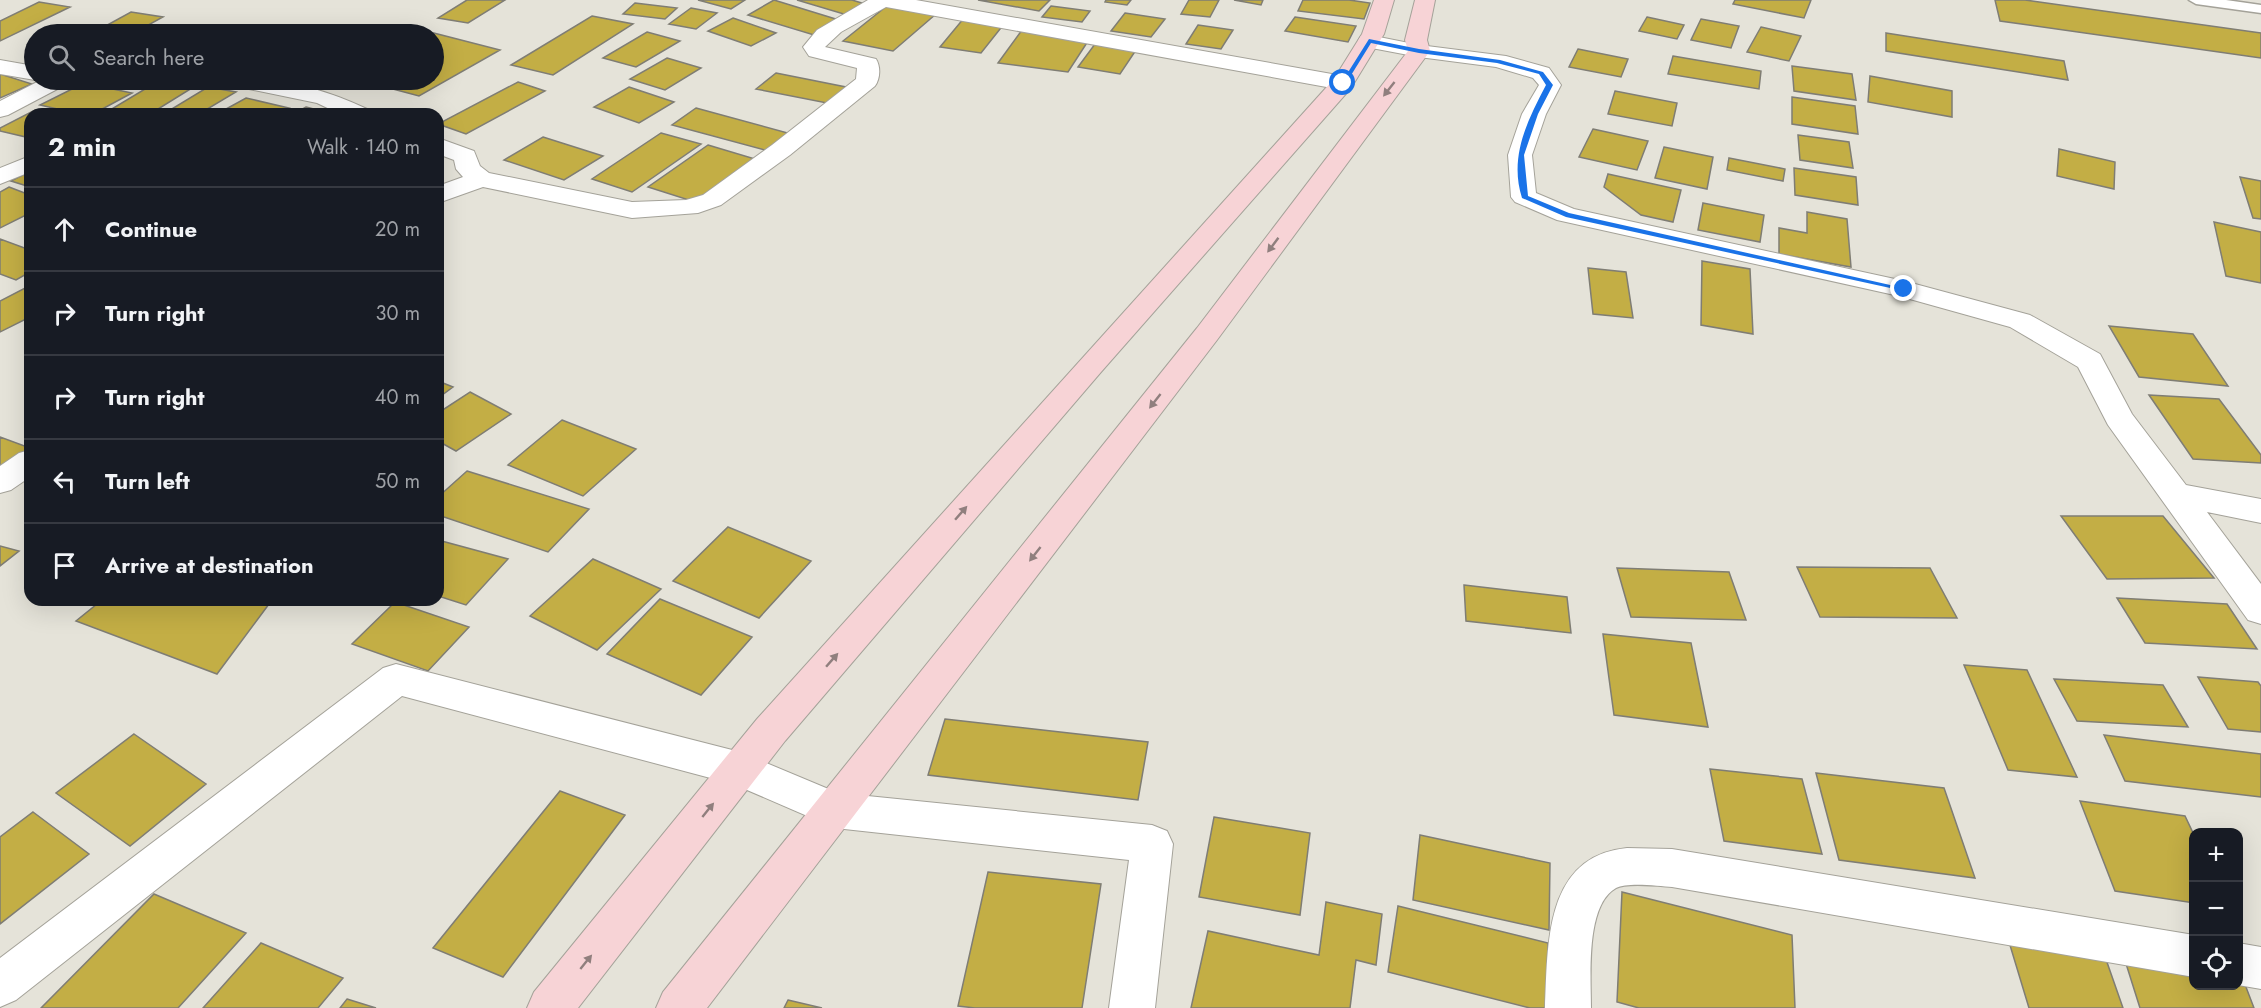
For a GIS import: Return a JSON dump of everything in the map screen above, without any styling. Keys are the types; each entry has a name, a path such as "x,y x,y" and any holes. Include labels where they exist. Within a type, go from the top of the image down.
{"street":[{"path":"444,147 465,156 468,169 482,179 632,210 670,211 689,208 712,200 781,150 867,81 868,64 817,51 814,47 816,42 828,32 881,0 1343,83"},
{"path":"550,1008 771,730 1044,418 1343,83 1369,41 1384,0"},
{"path":"1419,51 1416,40 1425,0"},
{"path":"1369,41 1419,51 1498,61 1541,73 1550,85 1534,114 1520,155 1524,197 1566,215 1904,289 2020,321 2090,361 2119,418 2261,610"},
{"path":"679,1008 1200,343 1419,51"},
{"path":"0,67 24,71"},
{"path":"0,110 38,90"},
{"path":"286,90 324,98 346,108"},
{"path":"0,149 24,159"},
{"path":"0,177 24,164"},
{"path":"444,193 482,179"},
{"path":"2176,495 2261,511"},
{"path":"0,985 396,679 740,769 835,810 1152,844 1132,1008"},
{"path":"1568,1008 1572,928 1580,895 1605,871 1640,867 1672,868 2189,955"},
{"path":"2243,965 2261,968"}],"lane":[{"path":"2196,0 2261,9"}],"building":[{"path":"467,0 505,0 468,23 438,18"},
{"path":"698,0 745,0 731,9"},
{"path":"774,0 839,20 814,35 748,15"},
{"path":"797,0 852,0 865,4 847,15"},
{"path":"978,0 1050,0 1039,11"},
{"path":"1106,0 1131,0 1127,5 1105,2"},
{"path":"1189,0 1219,0 1210,17 1181,14"},
{"path":"1234,0 1263,0 1261,5"},
{"path":"1303,0 1349,0 1370,3 1364,19 1298,11"},
{"path":"1735,0 1811,0 1804,18 1733,4"},
{"path":"1995,0 2025,0 2261,33 2261,58 2000,21"},
{"path":"39,2 70,7 35,24 24,24 24,29 0,41 0,21"},
{"path":"635,3 677,8 665,19 623,14"},
{"path":"888,5 936,14 893,51 843,41"},
{"path":"1051,6 1090,11 1082,22 1042,17"},
{"path":"691,8 717,13 696,29 669,24"},
{"path":"131,12 163,17 150,24 109,24"},
{"path":"1125,13 1165,19 1151,37 1111,31"},
{"path":"592,16 633,24 553,75 511,65"},
{"path":"1295,17 1356,26 1348,42 1285,31"},
{"path":"1647,17 1684,25 1677,39 1639,31"},
{"path":"733,18 776,33 751,46 708,31"},
{"path":"964,18 1004,24 981,53 940,47"},
{"path":"1701,19 1739,26 1731,48 1691,40"},
{"path":"1198,25 1233,30 1221,49 1186,44"},
{"path":"1761,27 1801,36 1789,61 1747,52"},
{"path":"1022,30 1090,38 1068,72 998,63"},
{"path":"647,32 680,41 636,67 603,58"},
{"path":"1886,33 2064,61 2068,80 1886,51"},
{"path":"444,36 500,50 444,82"},
{"path":"1095,44 1136,50 1120,74 1078,67"},
{"path":"1578,49 1628,59 1621,77 1569,67"},
{"path":"1673,56 1761,71 1759,89 1668,74"},
{"path":"667,58 701,68 665,90 630,79"},
{"path":"1792,66 1852,74 1856,100 1794,91"},
{"path":"776,73 846,87 827,103 756,89"},
{"path":"0,74 24,82 24,88 0,98"},
{"path":"1870,76 1952,91 1952,117 1868,102"},
{"path":"518,82 545,91 466,134 444,126 444,121"},
{"path":"629,87 674,102 639,123 594,107"},
{"path":"70,90 118,90 132,93 104,108 53,108 40,105"},
{"path":"143,90 189,90 160,108 113,108"},
{"path":"203,90 236,92 209,108 173,108"},
{"path":"396,90 430,90 419,96"},
{"path":"1615,91 1677,103 1672,126 1608,114"},
{"path":"1792,97 1855,106 1858,134 1792,124"},
{"path":"246,98 289,108 228,108"},
{"path":"696,108 795,135 772,152 672,125"},
{"path":"24,116 24,137 0,131 0,128"},
{"path":"1593,129 1648,141 1637,170 1579,157"},
{"path":"661,133 701,144 632,192 592,179"},
{"path":"1798,135 1849,142 1853,168 1800,160"},
{"path":"543,137 603,156 564,180 504,160"},
{"path":"708,145 755,159 695,202 648,187"},
{"path":"1664,147 1713,157 1707,189 1655,178"},
{"path":"2059,149 2115,162 2114,189 2057,176"},
{"path":"1729,158 1785,169 1783,181 1727,170"},
{"path":"1794,168 1856,177 1858,205 1795,195"},
{"path":"24,174 24,185 11,181"},
{"path":"1608,174 1681,190 1673,222 1641,215 1604,187"},
{"path":"2240,177 2261,181 2261,219 2253,218"},
{"path":"9,187 24,193 24,216 0,228 0,192"},
{"path":"1703,203 1764,215 1760,242 1698,230"},
{"path":"1807,212 1847,219 1851,267 1779,254 1779,228 1807,233"},
{"path":"2214,222 2261,232 2261,283 2226,276"},
{"path":"0,239 24,248 24,275 16,280 0,274"},
{"path":"1702,261 1750,269 1753,334 1701,325"},
{"path":"1588,268 1626,272 1633,318 1593,314"},
{"path":"24,289 24,320 0,332 0,301"},
{"path":"2109,326 2193,334 2228,386 2139,377"},
{"path":"444,383 453,387 444,394"},
{"path":"470,392 511,414 456,451 444,444 444,409"},
{"path":"2149,395 2219,399 2261,455 2261,463 2193,459"},
{"path":"562,420 636,449 583,496 508,465"},
{"path":"0,437 24,446 24,460 0,476"},
{"path":"467,471 589,509 548,552 444,517 444,492"},
{"path":"2061,516 2163,516 2214,578 2107,579"},
{"path":"728,527 811,561 759,618 673,581"},
{"path":"444,542 508,559 466,605 444,598"},
{"path":"0,546 19,551 0,566"},
{"path":"593,559 661,589 597,650 530,616"},
{"path":"1797,567 1930,568 1957,618 1820,617"},
{"path":"1617,568 1729,572 1746,620 1631,617"},
{"path":"1464,585 1567,597 1571,633 1466,621"},
{"path":"2117,598 2227,604 2257,649 2145,643"},
{"path":"660,599 752,637 701,695 607,654"},
{"path":"95,606 268,606 217,674 76,621"},
{"path":"391,606 407,606 469,627 428,671 352,644"},
{"path":"1603,634 1691,643 1708,727 1614,715"},
{"path":"1964,665 2027,670 2077,777 2008,770"},
{"path":"2198,677 2258,682 2261,686 2261,732 2228,729"},
{"path":"2054,679 2163,685 2188,727 2077,721"},
{"path":"945,719 1148,742 1138,800 928,775"},
{"path":"134,734 206,784 130,846 56,793"},
{"path":"2104,735 2261,754 2261,797 2125,781"},
{"path":"1710,769 1802,779 1822,854 1724,841"},
{"path":"1816,773 1944,788 1975,878 1839,860"},
{"path":"560,791 625,815 503,977 433,948"},
{"path":"2080,801 2185,816 2191,828 2189,902 2115,891"},
{"path":"33,812 89,854 0,924 0,837"},
{"path":"1214,817 1310,833 1300,915 1199,897"},
{"path":"1420,835 1550,863 1549,930 1413,900"},
{"path":"988,872 1101,884 1082,1008 958,1006"},
{"path":"1622,892 1792,935 1795,1008 1639,1008 1617,1002"},
{"path":"154,894 246,933 178,1008 41,1008"},
{"path":"1326,902 1382,914 1376,965 1356,960 1350,1008 1191,1008 1208,931 1319,955"},
{"path":"1398,906 1548,943 1546,1008 1530,1008 1388,972"},
{"path":"2006,932 2102,948 2123,1008 2029,1008"},
{"path":"261,943 343,978 318,1008 203,1008"},
{"path":"2122,951 2189,964 2189,990 2243,990 2243,979 2254,1008 2140,1008"},
{"path":"347,999 376,1008 340,1008"},
{"path":"788,1000 822,1008 784,1008"}],"route":[{"path":"1343,83 1369,41 1419,51 1498,61 1541,73 1550,85 1534,114 1520,155 1524,197 1566,215 1904,289"}]}
